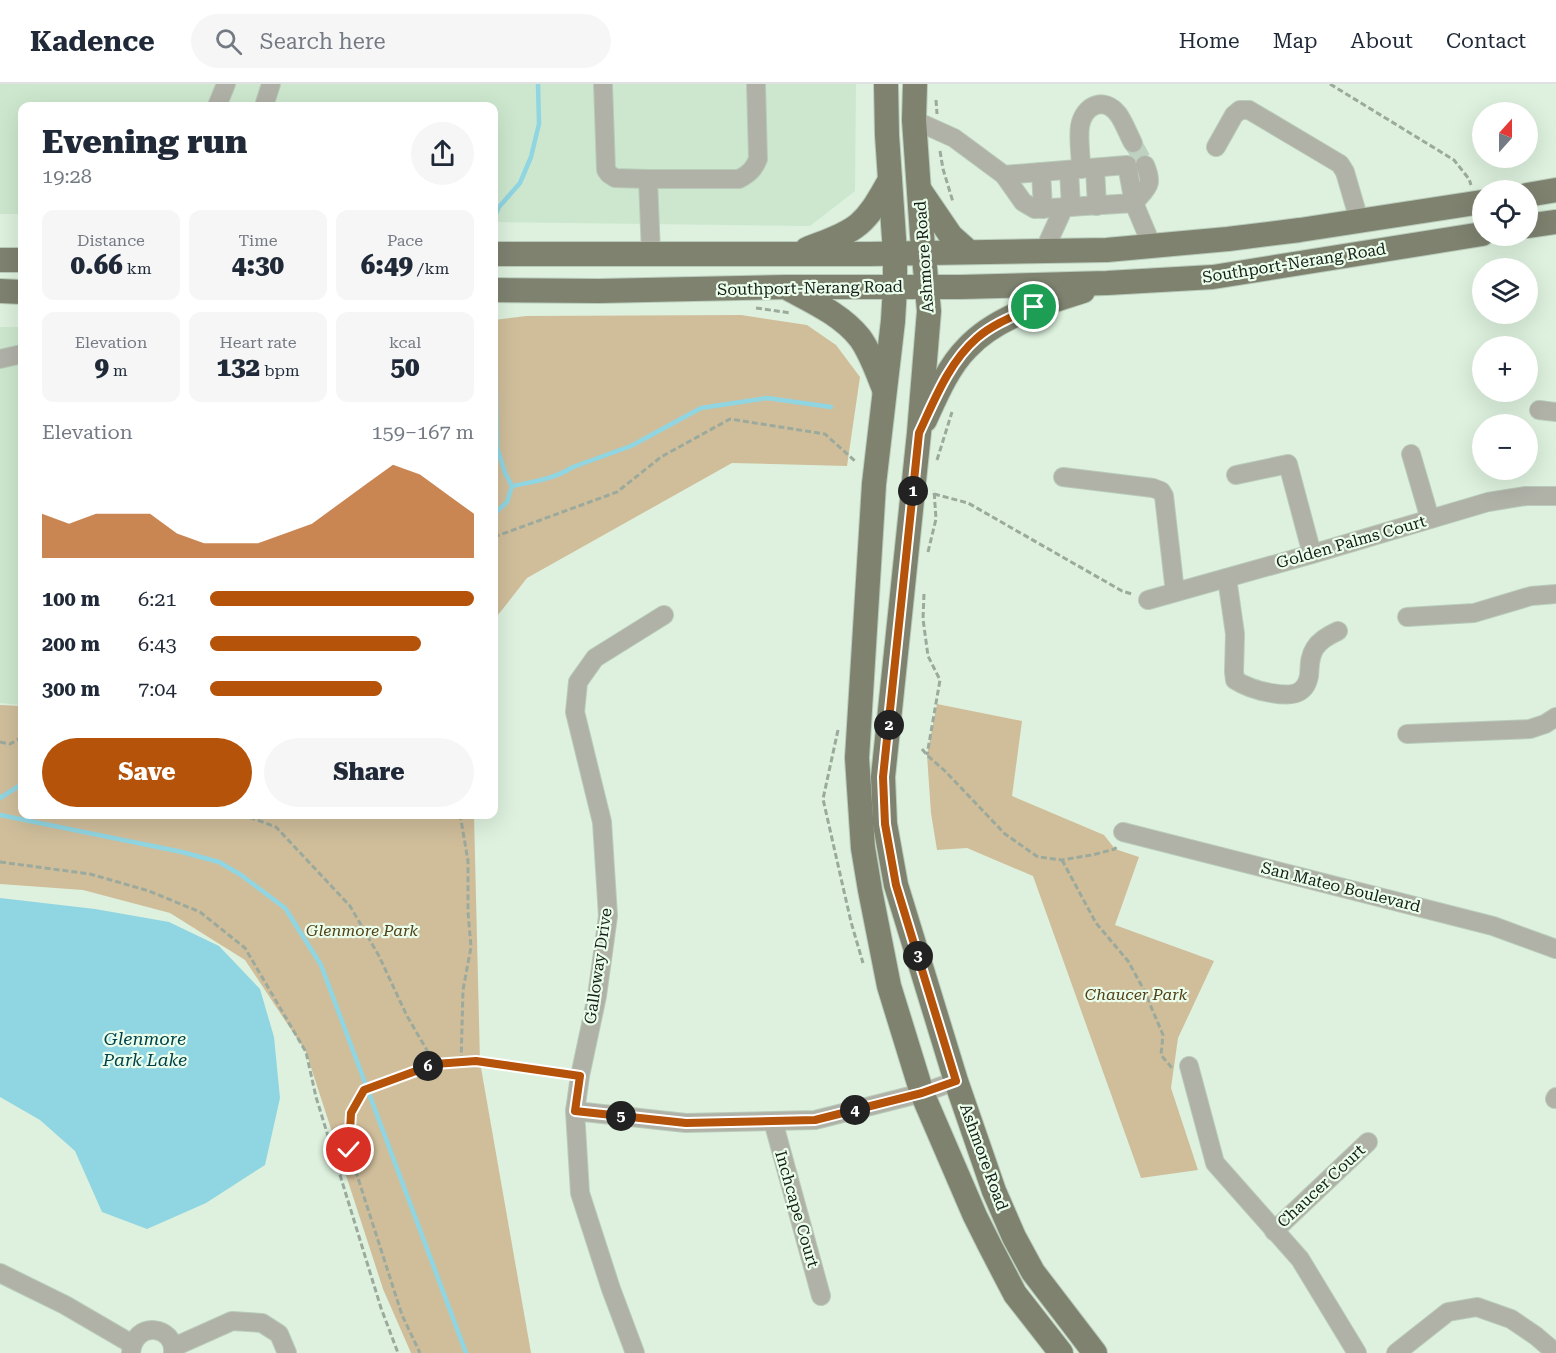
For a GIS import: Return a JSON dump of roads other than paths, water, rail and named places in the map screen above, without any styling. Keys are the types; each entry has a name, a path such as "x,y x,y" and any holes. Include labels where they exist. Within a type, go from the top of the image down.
{"main road":[{"name":"Ashmore Road","path":"886,84 895,287 874,484 857,758 863,848 889,986 922,1093 975,1216 1015,1294 1061,1353"},
{"name":"Ashmore Road","path":"925,88 914,120 929,310 919,433 883,777 885,824 896,885 956,1081 994,1191 1014,1237 1034,1272 1095,1353"},
{"path":"797,254 843,235 859,224 872,209 890,180"},
{"path":"919,189 946,230 969,252"},
{"path":"1538,193 1556,190"},
{"name":"Southport-Nerang Road","path":"498,254 797,254 1107,250 1238,238 1472,204"},
{"path":"1538,224 1556,222"},
{"name":"Southport-Nerang Road","path":"498,290 599,291 1107,283 1213,277 1472,236"},
{"path":"0,260 18,260"},
{"path":"919,433 944,381 965,349 977,338 994,326 1034,307 1107,283"},
{"path":"786,287 838,317 854,331 869,353 885,391"},
{"path":"0,291 18,292"}],"street":[{"path":"219,102 226,84"},
{"path":"265,102 271,84"},
{"path":"603,84 606,170 615,178 648,179 739,179 749,174 758,159 756,84"},
{"path":"1097,206 1082,169 1079,129 1084,113 1096,105 1112,109 1118,114 1133,143"},
{"path":"1216,147 1234,115 1240,110 1249,110 1340,164 1345,172 1359,220"},
{"path":"914,120 954,138 1004,175 1023,202 1035,209 1134,203 1148,187 1150,180 1145,165"},
{"path":"1004,175 1127,165 1134,203 1152,246"},
{"path":"1044,251 1067,207 1082,169"},
{"path":"1041,172 1043,208"},
{"path":"648,179 651,254"},
{"path":"0,359 18,355"},
{"path":"1411,454 1430,519"},
{"path":"1236,475 1288,464 1312,554"},
{"path":"1063,477 1153,488 1161,491 1164,496 1175,592"},
{"name":"Golden Palms Court","path":"1148,600 1488,502 1526,496 1556,496"},
{"path":"1227,578 1235,634 1234,672 1236,680 1241,684 1287,696 1296,694 1307,683 1311,657 1315,648 1338,631"},
{"path":"1407,616 1474,613 1531,596 1556,594"},
{"name":"Galloway Drive","path":"634,1353 580,1193 575,1111 597,996 608,916 602,822 575,712 578,682 595,658 664,615"},
{"path":"1407,734 1530,729 1556,717"},
{"name":"San Mateo Boulevard","path":"1123,832 1493,926 1556,949"},
{"path":"1189,1066 1215,1163 1300,1259 1357,1353"},
{"path":"575,1111 686,1123 815,1120 922,1093 956,1081"},
{"name":"Inchcape Court","path":"772,1121 821,1296"},
{"name":"Chaucer Court","path":"1274,1231 1368,1142"},
{"path":"0,1273 65,1305 132,1348 138,1335 149,1330 160,1331 169,1337 174,1350 232,1321 262,1323 279,1334 287,1353"},
{"path":"1396,1353 1448,1312 1477,1307 1511,1319 1556,1353"}],"water":[{"name":"Glenmore Park Lake","path":"0,898 95,909 169,922 219,946 260,989 274,1037 280,1098 265,1165 206,1203 147,1229 102,1212 75,1151 40,1120 0,1097"}],"waterway":[{"path":"498,209 520,183 531,157 539,124 538,84"},
{"path":"512,486 551,477 631,446 701,408 767,398 831,407"},
{"path":"498,450 512,486 507,502 498,510"},
{"path":"0,798 18,787"},
{"path":"0,815 18,819"},
{"path":"20,819 182,852 219,862 241,875 285,908 321,965 466,1353"}],"tunnel":[{"path":"1133,143 1145,165"}],"park label":[{"name":"Glenmore Park","path":"362,930"},
{"name":"Chaucer Park","path":"1136,994"}]}
